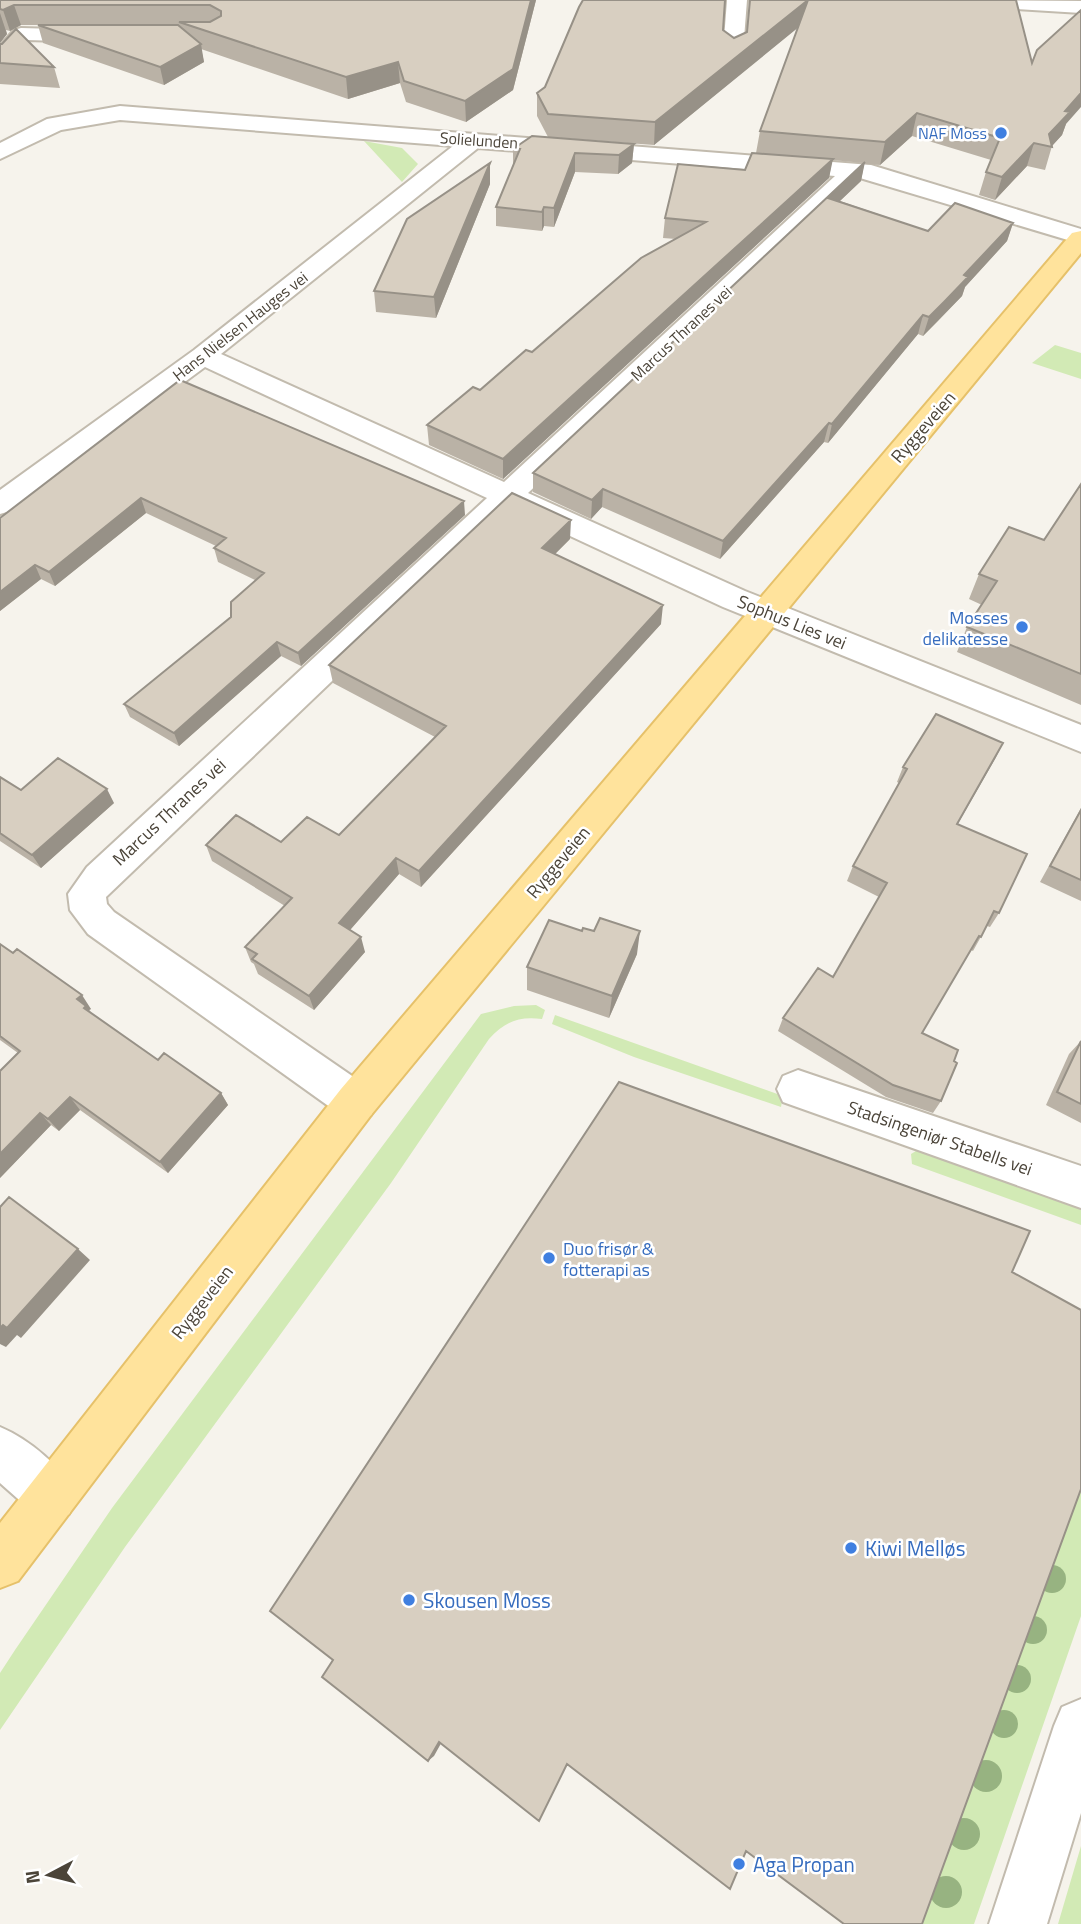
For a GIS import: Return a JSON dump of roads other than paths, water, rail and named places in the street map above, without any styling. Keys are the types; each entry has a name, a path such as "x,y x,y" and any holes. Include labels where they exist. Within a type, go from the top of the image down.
{"main road":[{"name":"Ryggeveien","path":"0,1563 356,1102 1081,238"}],"street":[{"path":"733,52 737,0"},
{"path":"967,0 1051,3 1081,7"},
{"path":"0,59 21,34 111,35"},
{"name":"Solielunden","path":"0,152 55,124 120,113 855,170 884,174 1081,238"},
{"name":"Hans Nielsen Hauges vei","path":"0,504 203,356 474,141"},
{"name":"Marcus Thranes vei","path":"356,1102 101,923 89,910 87,894 100,877 265,720 855,170"},
{"path":"203,356 507,497"},
{"name":"Sophus Lies vei","path":"507,497 767,611 1081,739"},
{"name":"Stadsingeniør Stabells vei","path":"798,1089 1081,1187"},
{"path":"0,1451 52,1497"},
{"path":"1018,1924 1081,1726"}],"place":[{"name":"NAF Moss","path":"1001,133"},
{"name":"Mosses delikatesse","path":"1022,627"},
{"name":"Duo frisør & fotterapi as","path":"549,1258"},
{"name":"Kiwi Melløs","path":"851,1548"},
{"name":"Skousen Moss","path":"409,1600"},
{"name":"Aga Propan","path":"739,1864"}]}
